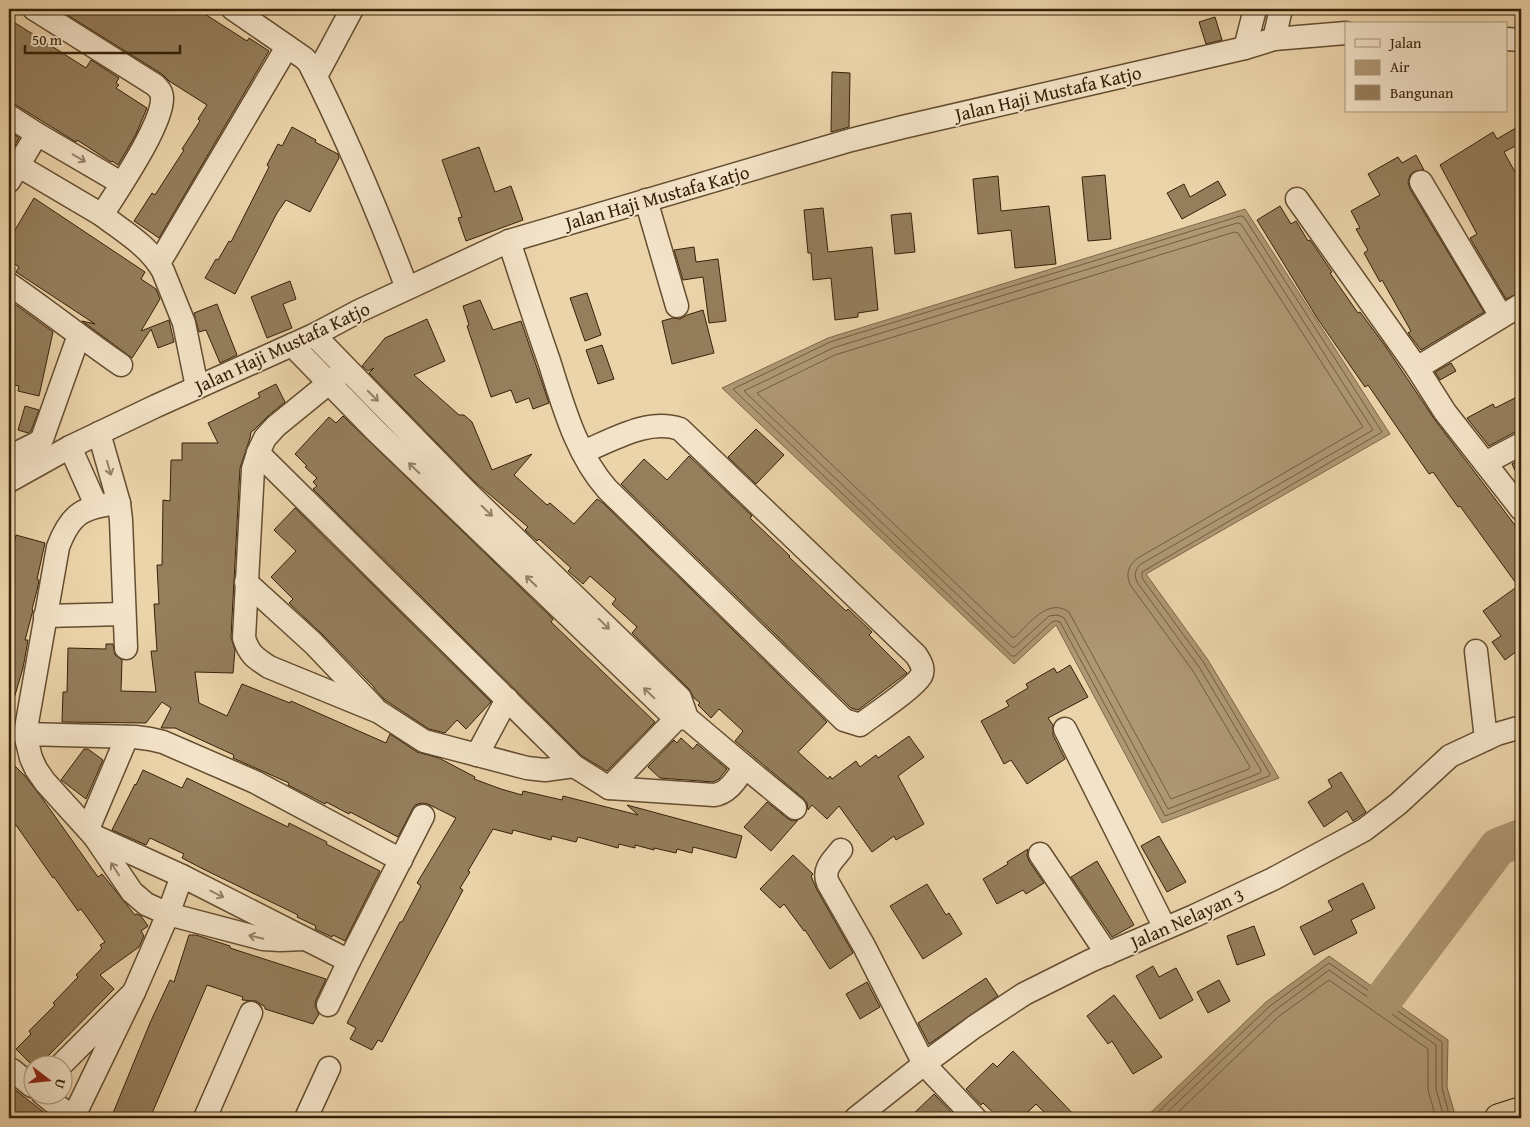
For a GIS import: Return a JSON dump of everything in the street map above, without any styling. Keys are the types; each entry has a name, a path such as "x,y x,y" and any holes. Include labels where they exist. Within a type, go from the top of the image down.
{"highway":[{"path":"1499,1118 1521,1111"}],"street":[{"path":"34,9 155,85 160,90 162,96 158,118 102,216"},
{"path":"233,9 304,58 316,76 358,166 407,288"},
{"path":"316,76 352,9"},
{"path":"1245,48 1255,9"},
{"path":"1274,39 1281,9"},
{"name":"Jalan Haji Mustafa Katjo","path":"9,481 98,433 314,336 359,311 509,241 902,127 1245,48 1274,39 1345,33"},
{"path":"1508,39 1521,40"},
{"path":"159,263 288,47"},
{"path":"9,116 121,183"},
{"path":"38,134 14,174 102,216 143,246 159,263 184,323 197,387"},
{"path":"1421,182 1501,316"},
{"path":"1297,199 1445,412 1521,509"},
{"path":"646,200 677,306"},
{"path":"509,241 566,414 583,452 597,478 607,489 844,720 860,725 911,686 921,676 922,663 916,655 680,430 664,425 654,426 625,435 583,452"},
{"path":"9,284 46,309 121,366"},
{"path":"1416,368 1521,305"},
{"path":"9,457 38,443 42,439 79,335"},
{"path":"314,336 338,376 376,431 681,712 795,808"},
{"path":"292,345 338,376"},
{"path":"338,376 276,426 265,438 258,453 253,469 246,582 244,638 248,650 255,658 269,668 379,712 424,741 527,768 545,770 574,766"},
{"path":"98,433 119,502 126,648"},
{"path":"1485,463 1521,444"},
{"path":"70,447 96,505"},
{"path":"258,453 574,766 609,788 714,795 721,794 729,788 745,767"},
{"path":"119,502 96,505 84,510 64,532 58,546 25,734 31,758 45,782 91,833 132,892 146,904 168,914 262,939 305,939"},
{"path":"246,582 313,643 379,712"},
{"path":"45,616 124,614"},
{"path":"1476,651 1486,739"},
{"path":"477,755 506,699"},
{"path":"609,788 681,712"},
{"name":"Jalan Nelayan 3","path":"856,1118 974,1027 1024,994 1107,954 1273,879 1364,830 1398,804 1450,756 1486,739 1521,727"},
{"path":"1065,729 1165,928"},
{"path":"25,734 127,737 163,742 246,778 401,860"},
{"path":"91,833 127,737"},
{"path":"328,1005 423,816"},
{"path":"91,833 182,876 349,961"},
{"path":"840,850 827,868 826,879 864,946 924,1064 975,1118"},
{"path":"1040,854 1107,954"},
{"path":"56,1104 73,1118 134,992 168,914 182,876"},
{"path":"72,1054 134,992"},
{"path":"205,1118 251,1013"},
{"path":"306,1118 329,1068"},
{"path":"12,1070 22,1078"}],"water":[{"path":"1245,209 1390,434 1146,574 1208,660 1279,778 1162,823 1056,625 1014,664 722,388 828,338"},
{"path":"1329,956 1448,1040 1447,1087 1456,1118 1145,1118 1266,1002"}],"building":[{"path":"58,9 197,9 247,41 249,38 269,51 159,238 134,221 152,193 155,195 184,150 182,149 200,121 198,119 207,105 169,81 162,74"},
{"path":"1215,17 1222,40 1206,44 1199,22"},
{"path":"9,19 86,68 91,60 119,78 116,83 119,85 116,88 147,108 136,134 118,165 16,105 9,103"},
{"path":"832,72 850,73 849,127 831,132"},
{"path":"1521,125 1521,143 1504,152 1521,183 1521,292 1506,299 1470,238 1477,234 1440,165 1493,132 1497,139"},
{"path":"292,127 338,154 339,158 310,212 286,200 277,213 235,294 205,278 229,241 231,242 269,167 267,165 278,144 282,146"},
{"path":"9,131 19,138 9,156"},
{"path":"479,147 495,192 511,186 523,220 466,241 458,218 462,217 442,160"},
{"path":"1416,155 1424,170 1415,171 1410,175 1408,182 1410,189 1484,312 1421,350 1408,333 1411,331 1364,253 1368,250 1356,229 1360,228 1351,211 1380,195 1368,174 1398,157 1402,163"},
{"path":"1105,175 1111,239 1088,241 1082,177"},
{"path":"998,176 1001,211 1049,206 1056,264 1015,268 1011,230 978,234 973,179"},
{"path":"1218,181 1226,195 1182,219 1167,193 1184,184 1190,197"},
{"path":"34,198 145,272 141,279 156,289 160,299 141,331 169,320 174,342 158,348 151,329 132,358 82,321 95,324 16,272 19,267 9,260 9,240"},
{"path":"1280,206 1291,224 1296,221 1308,241 1310,240 1332,272 1330,273 1358,313 1360,312 1386,347 1435,420 1521,533 1521,648 1505,660 1492,642 1501,636 1483,611 1518,586 1433,472 1429,474 1368,385 1365,387 1317,318 1257,220"},
{"path":"823,208 828,252 872,247 878,310 858,313 858,317 835,320 831,278 813,280 811,253 808,253 804,210"},
{"path":"911,213 915,252 895,254 891,215"},
{"path":"694,247 696,262 718,259 726,321 709,323 703,277 683,280 674,250"},
{"path":"290,281 296,299 283,304 292,328 267,338 251,297"},
{"path":"587,293 601,335 585,341 570,298"},
{"path":"480,300 493,330 521,321 549,403 533,409 529,398 516,403 511,390 491,397 467,326 469,325 463,306"},
{"path":"9,303 16,305 53,332 39,396 18,391 19,386 9,384"},
{"path":"217,304 237,355 220,363 206,330 199,332 194,313"},
{"path":"703,310 714,353 672,364 662,321 673,318 680,319"},
{"path":"427,319 445,361 414,375 459,415 464,415 472,422 492,470 532,454 514,475 547,505 550,503 574,524 597,499 603,503 827,722 798,752 828,779 830,776 832,779 856,761 860,767 876,755 878,758 909,736 924,757 898,776 924,824 896,840 894,836 872,852 839,806 827,819 812,805 808,810 807,803 803,798 735,741 743,731 719,709 711,718 698,705 700,703 694,698 689,689 632,633 637,627 612,604 616,599 590,576 583,584 568,571 571,568 539,539 537,541 525,530 528,527 475,482 369,373 374,368 368,371 362,366 385,338"},
{"path":"602,345 614,379 598,384 586,350"},
{"path":"1451,363 1456,371 1440,380 1435,372"},
{"path":"276,384 285,402 251,432 240,468 231,637 235,650 233,673 195,672 199,703 227,716 242,684 290,703 291,701 386,743 390,734 417,752 439,758 475,777 474,779 501,789 522,795 523,791 562,800 563,796 638,815 627,805 742,836 736,858 693,847 692,853 677,849 676,853 654,848 654,850 635,845 635,848 619,844 618,848 578,837 576,842 552,836 551,840 513,830 512,834 493,829 468,871 470,872 460,888 463,890 382,1042 378,1040 372,1050 350,1039 356,1028 347,1023 421,886 417,883 456,818 428,804 415,805 398,837 350,812 349,814 326,802 325,804 288,785 289,783 233,758 234,755 175,728 161,728 171,708 162,702 146,723 62,722 63,692 67,692 68,648 106,649 106,644 113,644 115,655 122,660 121,691 156,692 151,651 157,651 154,604 159,604 157,565 162,565 163,500 170,501 171,460 182,460 182,443 218,443 208,423 260,397 258,393"},
{"path":"1521,395 1521,431 1515,432 1489,446 1467,418 1493,404 1495,408"},
{"path":"25,406 39,410 31,431 28,433 18,430"},
{"path":"343,416 553,619 551,622 655,722 607,771 582,756 313,489 317,486 313,482 317,478 295,454 329,417 336,423"},
{"path":"756,429 784,455 756,484 728,457"},
{"path":"689,456 752,516 750,518 789,557 846,611 848,609 872,632 869,635 907,673 858,710 851,708 621,484 644,459 667,480"},
{"path":"1521,459 1521,483 1512,464"},
{"path":"295,508 491,702 466,729 457,720 445,733 429,729 385,700 322,634 289,603 293,599 271,577 296,551 274,530"},
{"path":"16,535 45,543 37,579 39,580 33,610 25,640 28,640 23,668 13,702 9,702 9,544 14,545"},
{"path":"1070,665 1088,697 1048,718 1053,725 1053,735 1065,759 1027,784 1011,760 1004,764 981,721 1009,706 1006,701 1028,688 1026,684 1054,668 1057,673"},
{"path":"681,738 693,749 697,744 727,769 719,779 713,782 660,778 648,767 674,740 677,743"},
{"path":"84,749 88,749 103,760 86,799 61,780"},
{"path":"9,760 25,776 42,798 98,877 102,874 135,915 141,916 148,926 141,931 144,936 139,947 100,975 114,989 50,1054 22,1055 16,1049 31,1034 29,1031 55,1005 53,1003 78,977 76,975 102,948 100,945 105,942 81,909 78,911 16,825 9,832"},
{"path":"143,770 182,788 187,778 288,827 289,823 380,871 345,941 315,929 316,926 297,917 298,915 182,858 184,854 150,838 146,845 112,830"},
{"path":"1341,772 1366,812 1353,821 1347,811 1324,827 1308,802 1332,787 1328,780"},
{"path":"767,802 792,821 798,820 771,851 744,827"},
{"path":"1159,836 1186,882 1167,892 1141,846"},
{"path":"1028,849 1029,861 1044,883 1026,894 1023,890 997,904 983,879"},
{"path":"793,855 813,874 811,876 817,890 853,953 830,969 805,930 784,904 780,908 760,889"},
{"path":"1097,861 1134,925 1112,937 1071,877"},
{"path":"1363,883 1375,908 1351,920 1357,933 1314,955 1300,927 1333,910 1328,901"},
{"path":"927,884 946,915 949,913 962,934 923,959 890,906"},
{"path":"1254,926 1265,955 1237,965 1227,936"},
{"path":"189,935 196,935 326,979 316,1000 315,1006 319,1014 313,1024 265,1009 256,1001 242,1000 243,997 207,985 150,1118 111,1118 150,1023 170,980 174,982"},
{"path":"1153,966 1159,977 1176,968 1193,1000 1160,1019 1136,976"},
{"path":"986,978 998,996 929,1044 918,1023"},
{"path":"1219,980 1230,1001 1208,1013 1197,992"},
{"path":"867,982 880,1007 860,1019 846,994"},
{"path":"1114,995 1162,1057 1133,1074 1112,1041 1108,1044 1087,1016"},
{"path":"1013,1051 1077,1118 1050,1118 1036,1104 1022,1118 999,1118 983,1103 981,1105 966,1089 993,1063 997,1067"},
{"path":"9,1085 22,1095 22,1104 33,1104 51,1118 9,1118"},
{"path":"934,1094 957,1118 909,1118"}],"waterway":[{"path":"1386,996 1498,847 1521,838"}]}
